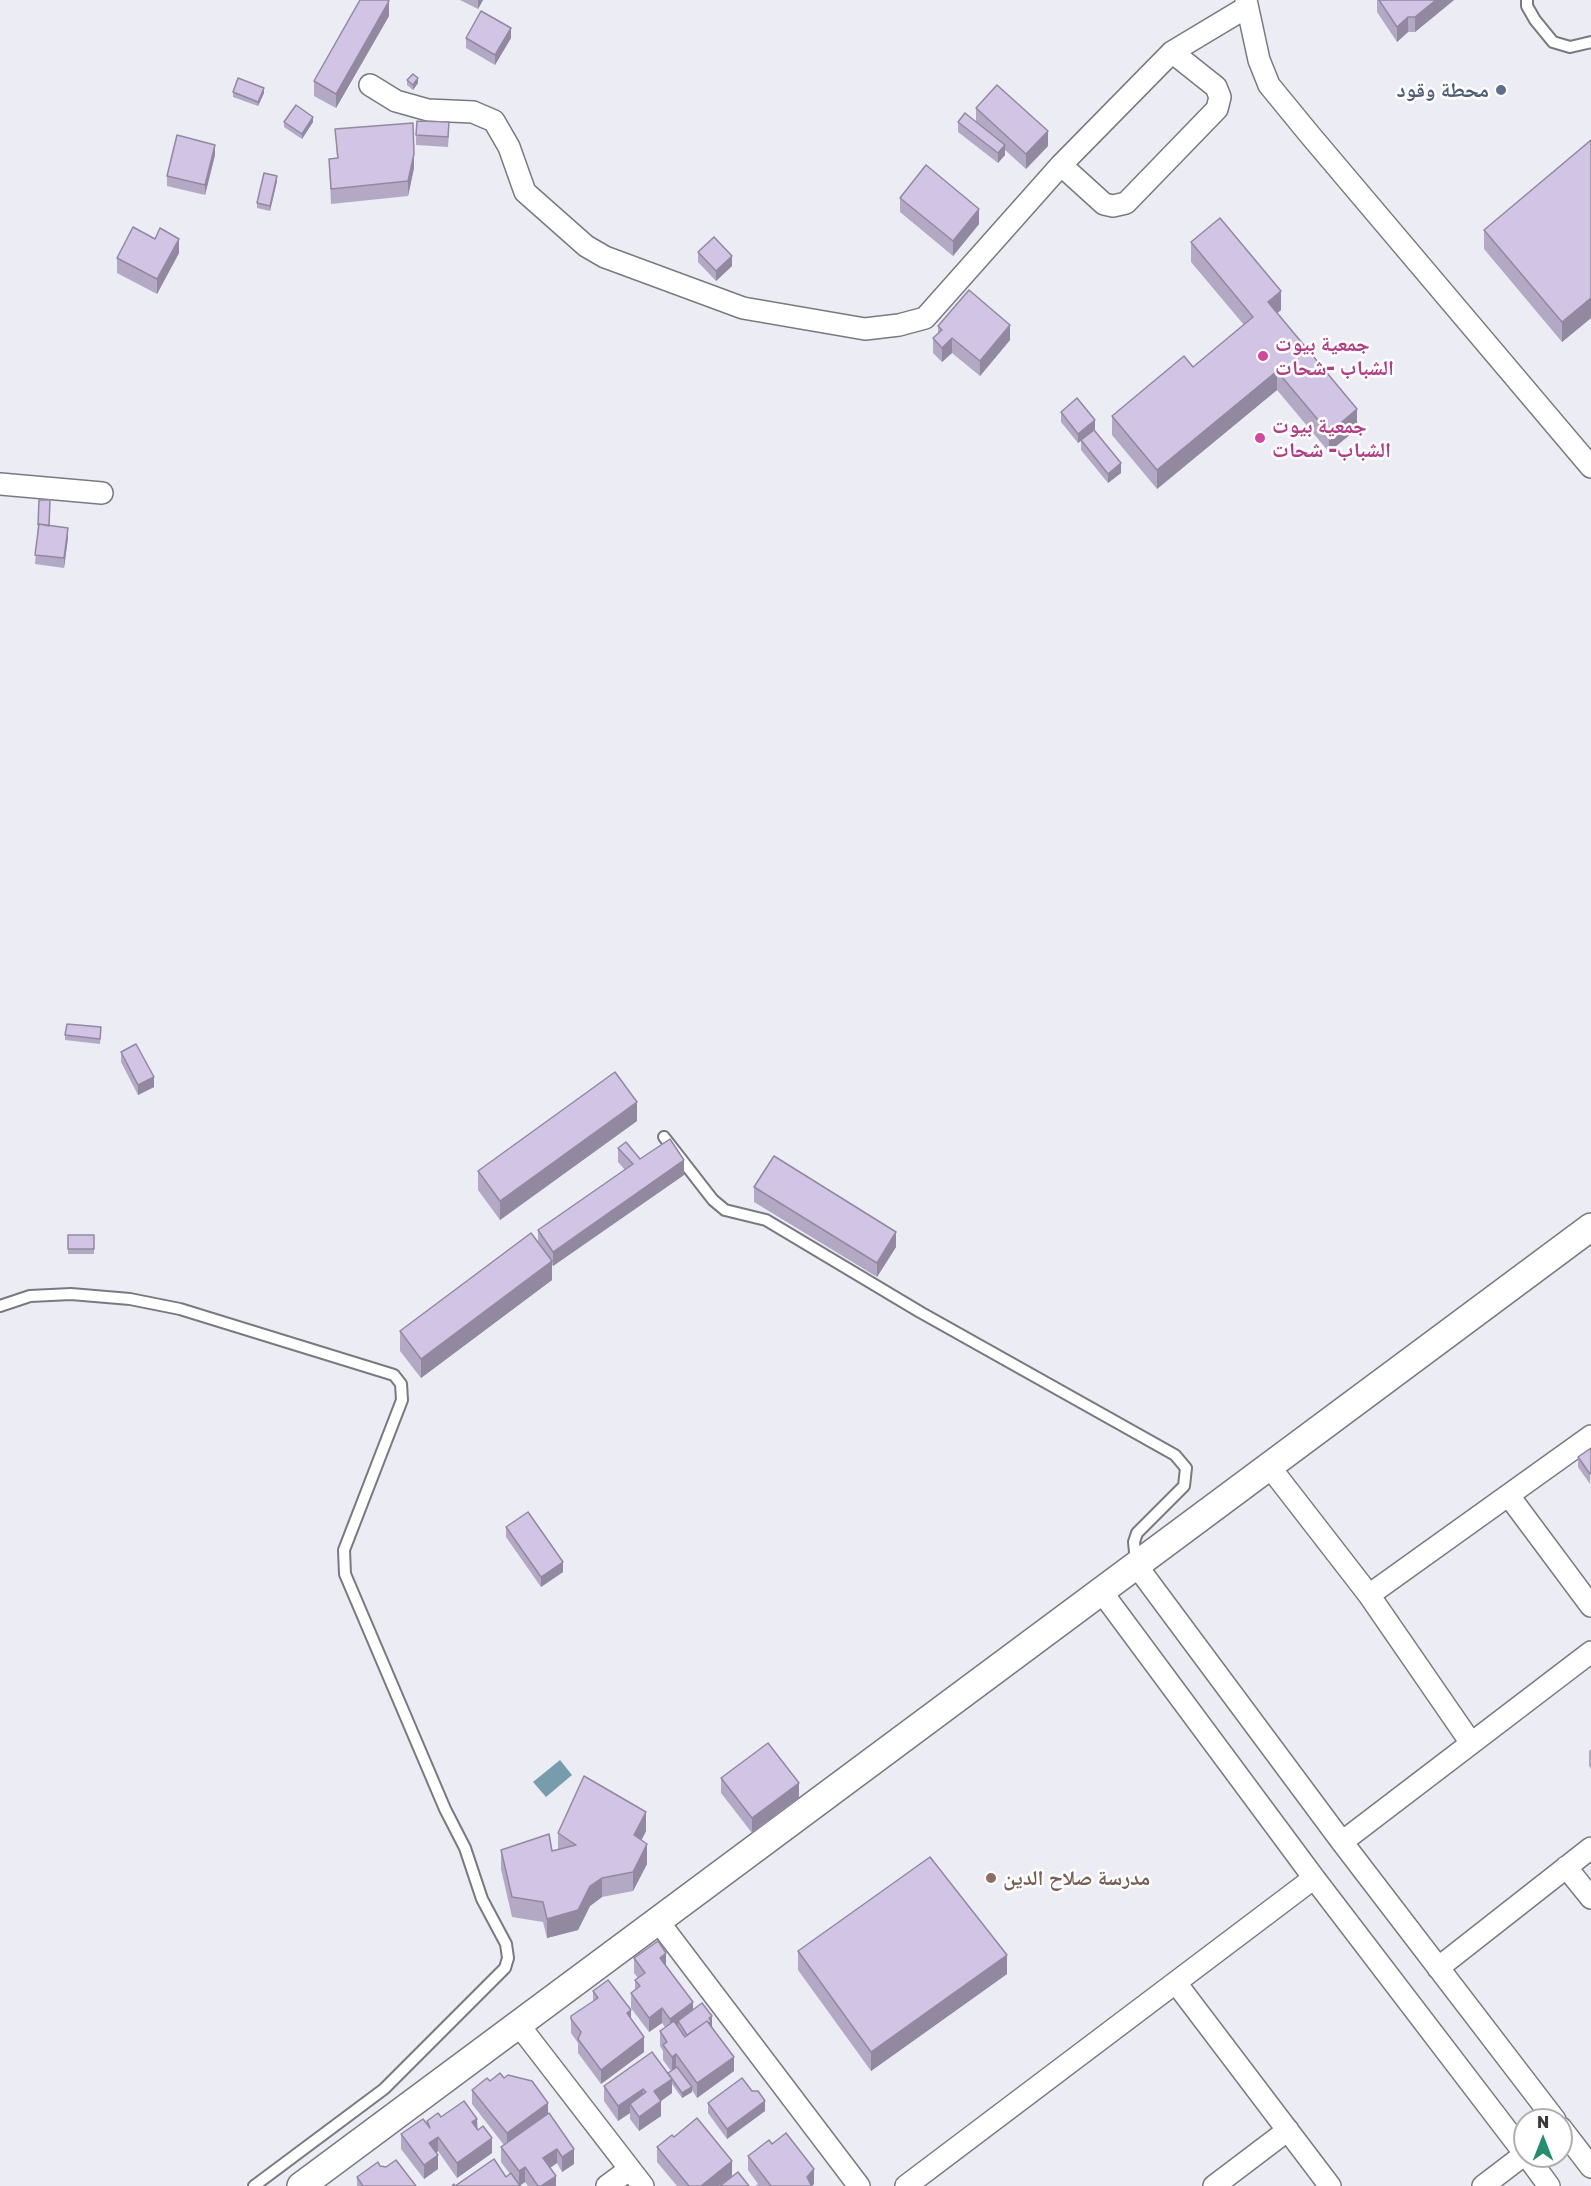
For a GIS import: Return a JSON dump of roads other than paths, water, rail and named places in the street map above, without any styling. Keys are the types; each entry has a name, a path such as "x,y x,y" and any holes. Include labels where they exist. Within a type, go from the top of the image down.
{"street":[{"path":"370,85 396,102 428,110 472,112 494,121 509,147 525,192 586,246 605,257 743,308 865,329 899,325 925,318 1061,165 1172,52 1246,4 1259,60 1269,85 1591,467"},
{"path":"1061,165 1104,204 1113,206 1126,203 1217,110 1220,97 1216,87 1172,52"},
{"path":"0,484 102,493"},
{"path":"301,2186 1591,1227"},
{"path":"1369,1595 1591,1436"},
{"path":"1269,1466 1369,1595 1471,1743"},
{"path":"1509,1496 1591,1606"},
{"path":"1136,1565 1342,1842 1546,2108"},
{"path":"1101,1591 1314,1878 1513,2137"},
{"path":"1342,1842 1591,1652"},
{"path":"1438,1968 1591,1848"},
{"path":"1566,1867 1591,1898"},
{"path":"906,2186 1314,1878"},
{"path":"658,1921 859,2186"},
{"path":"1176,1983 1330,2186"},
{"path":"518,2024 636,2177 607,2186"},
{"path":"1214,2186 1288,2130"},
{"path":"1573,2144 1591,2167"},
{"path":"1483,2186 1513,2164"},
{"path":"1536,2168 1549,2186"}],"lane":[{"path":"1527,0 1527,6 1535,20 1553,42 1570,47 1591,42"},
{"path":"664,1137 713,1200 725,1210 766,1220 920,1312 1175,1455 1186,1468 1184,1486 1137,1533 1134,1542 1136,1565"},
{"path":"0,1306 30,1296 61,1294 129,1299 180,1310 394,1376 401,1384 402,1400 344,1550 345,1574 445,1809 465,1848 482,1899 506,1944 508,1958 505,1968 384,2089 254,2186"}],"water":[{"path":"560,1760 572,1775 546,1797 533,1782"}],"place":[{"name":"محطة وقود","path":"1501,90"},
{"name":"جمعية بيوت الشباب -شحات","path":"1263,356"},
{"name":"جمعية بيوت الشباب- شحات","path":"1260,438"},
{"name":"مدرسة صلاح الدين","path":"991,1878"}]}
